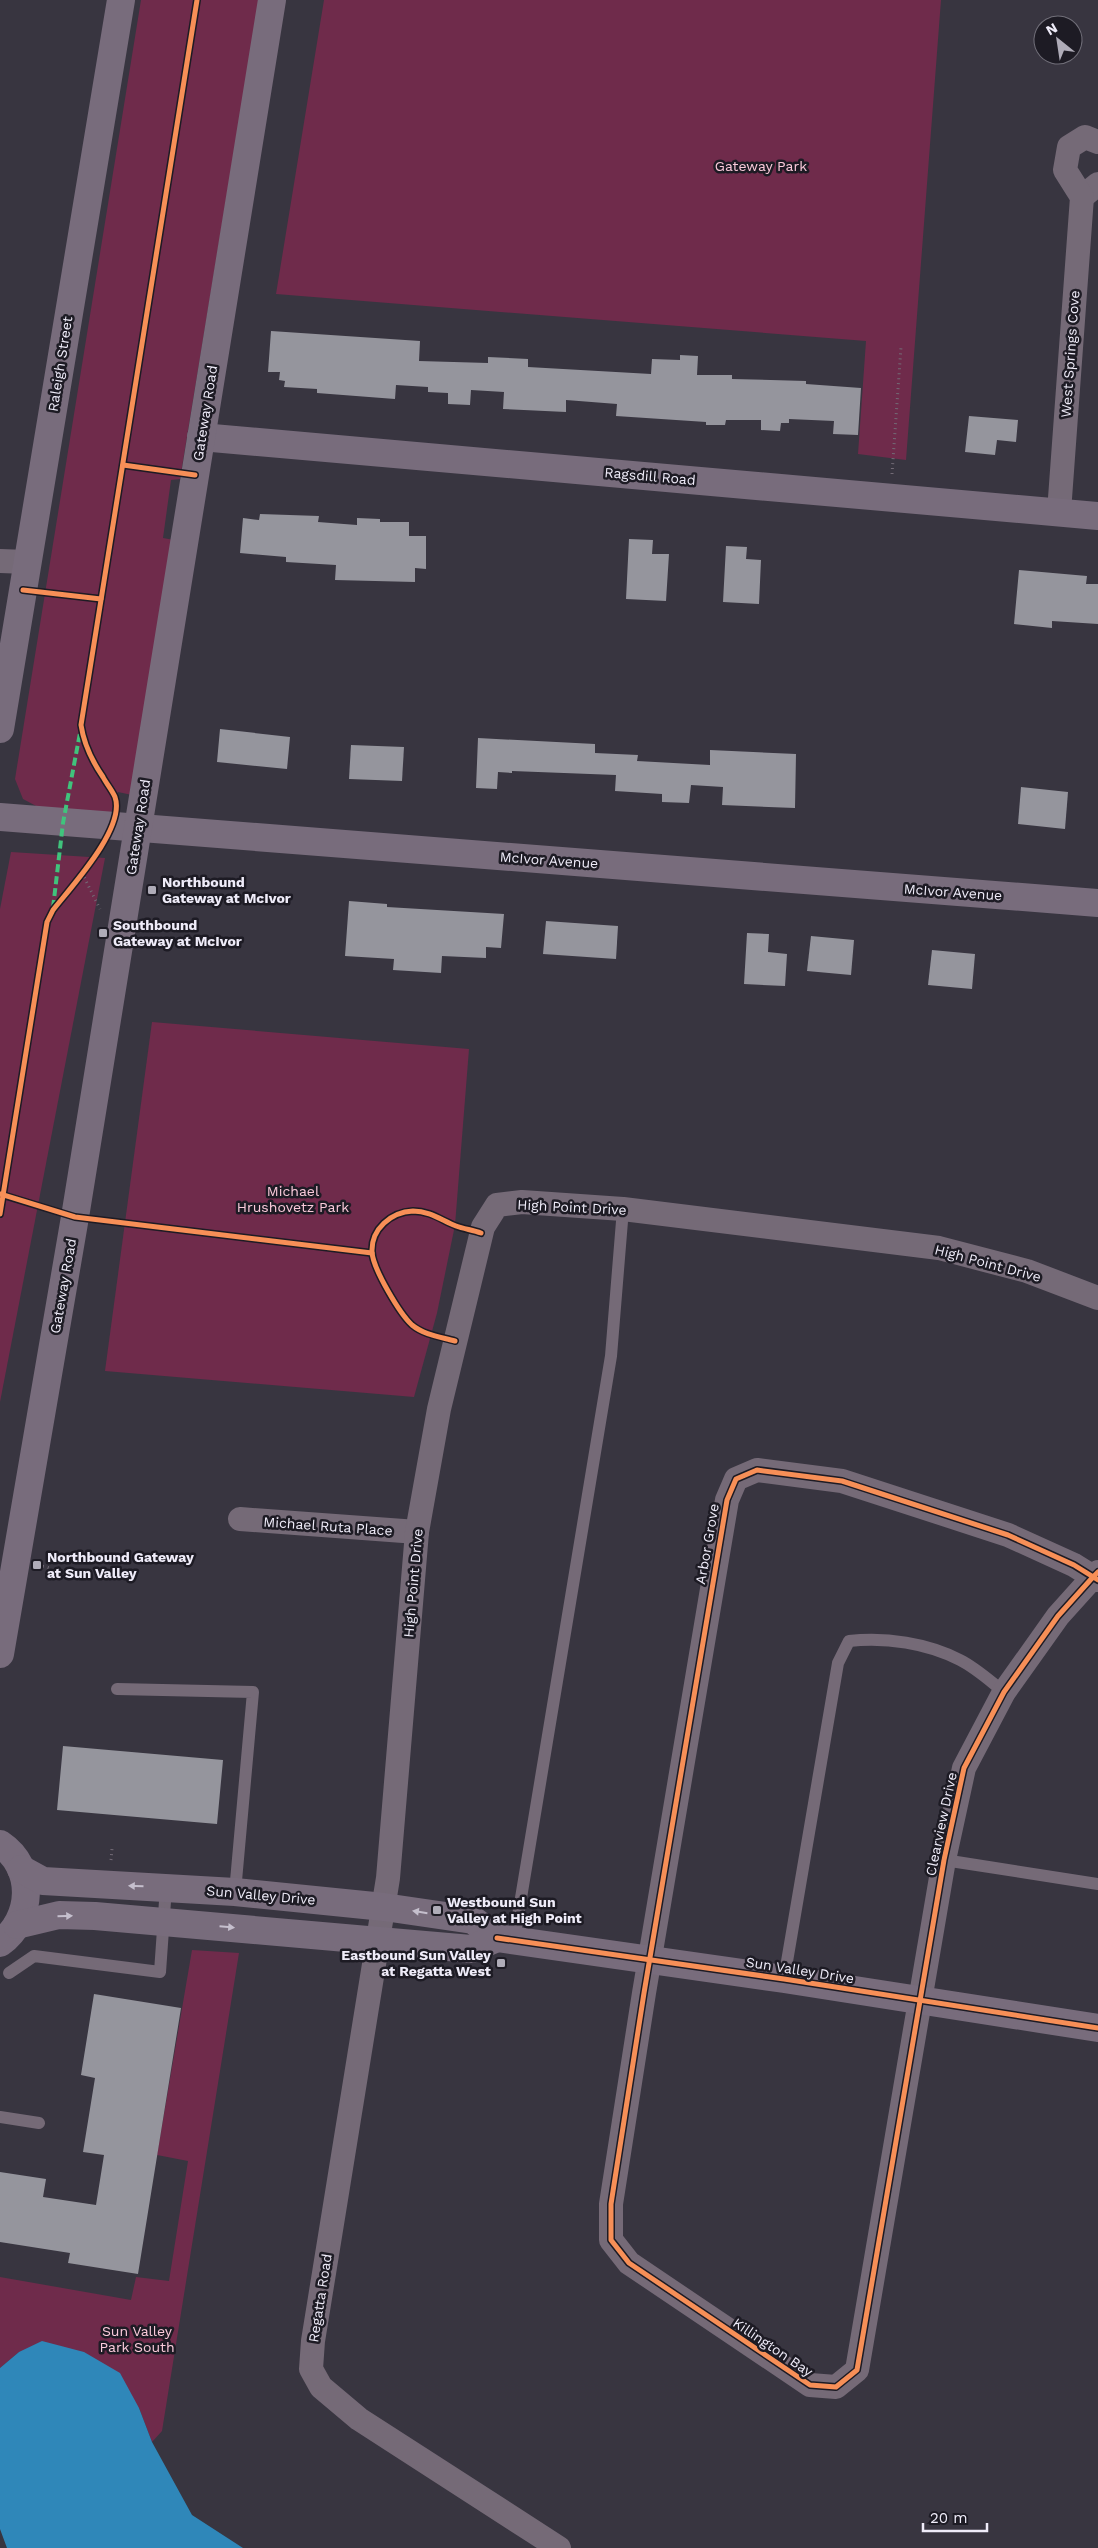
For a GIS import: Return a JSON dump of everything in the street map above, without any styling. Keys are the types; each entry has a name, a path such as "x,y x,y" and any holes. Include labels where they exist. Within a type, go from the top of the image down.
{"street":[{"name":"Raleigh Street","path":"0,729 121,0"},
{"name":"Gateway Road","path":"0,1654 76,1207 272,0"},
{"name":"West Springs Cove","path":"1058,512 1090,190 1066,170 1068,147 1085,137 1098,142"},
{"name":"Ragsdill Road","path":"201,437 1098,516"},
{"path":"0,561 27,562"},
{"name":"McIvor Avenue","path":"0,817 1098,903"},
{"name":"High Point Drive","path":"381,1923 417,1532 439,1409 483,1227 497,1205 522,1202 622,1209 939,1248 1028,1271 1098,1298"},
{"name":"Arbor Grove","path":"649,1959 721,1523 727,1500 736,1478 757,1470 842,1481 1008,1535 1096,1576"},
{"name":"Michael Ruta Place","path":"240,1519 417,1532"},
{"name":"Clearview Drive","path":"920,2001 944,1860 964,1768 1004,1692 1058,1616 1096,1576"},
{"path":"0,1844 14,1857 21,1869 26,1898 9,1934"},
{"name":"Sun Valley Drive","path":"21,1869 43,1880 235,1892 381,1923 471,1949 506,1939 784,1979 1098,2028"},
{"name":"Sun Valley Drive","path":"9,1934 59,1916 164,1921 381,1923"},
{"name":"Regatta Road","path":"381,1923 313,2341 311,2369 321,2387 359,2419 559,2548"},
{"name":"Killington Bay","path":"649,1959 611,2204 611,2240 629,2263 810,2385 836,2387 857,2370 920,2001"}],"lane":[{"path":"506,1939 611,1356 622,1209"},
{"path":"784,1979 838,1664 849,1641 874,1638 936,1650 962,1661 1004,1692"},
{"path":"117,1690 253,1692 235,1892"},
{"path":"944,1860 1098,1884"},
{"path":"9,1974 34,1956 160,1972 166,1887"},
{"path":"0,2117 39,2123"}],"path":[{"path":"890,498 901,347"},
{"path":"76,880 86,867"},
{"path":"82,873 105,917"},
{"path":"37,1565 50,1568"},
{"path":"111,1865 112,1848"}],"green space":[{"path":"141,0 259,0 180,479 171,480 163,538 174,540 132,795 118,792 111,813 40,808 23,799 15,779"},
{"name":"Gateway Park","path":"324,0 941,0 906,460 858,454 866,341 276,294"},
{"path":"11,852 105,858 0,1402 0,909"},
{"name":"Michael Hrushovetz Park","path":"152,1022 469,1049 455,1225 437,1313 414,1397 105,1371"},
{"name":"Sun Valley Park South","path":"192,1950 239,1953 162,2431 152,2442 139,2408 19,2352 0,2368 0,2277 131,2300 136,2277 169,2281 188,2161 157,2155"}],"water":[{"path":"42,2341 84,2352 120,2373 139,2408 152,2442 192,2515 243,2548 7,2548 0,2529 0,2368 19,2352"}],"building":[{"path":"271,331 420,341 419,361 488,363 488,357 528,359 528,367 651,374 652,359 680,360 680,355 698,356 697,375 732,375 732,379 806,381 806,384 861,388 858,435 833,434 834,421 789,419 789,423 781,423 780,431 761,430 761,420 726,420 725,425 706,425 706,422 616,416 617,404 566,400 566,412 503,409 504,392 471,390 470,405 448,404 448,393 428,392 428,387 396,385 395,399 317,393 317,389 284,387 285,381 279,380 280,372 268,372"},
{"path":"969,416 1018,420 1016,442 997,440 995,455 965,452"},
{"path":"260,514 319,516 318,522 357,525 357,518 380,519 380,522 409,522 409,536 426,536 426,569 415,568 415,582 335,580 336,565 286,562 286,557 240,553 243,518 259,520"},
{"path":"629,539 653,540 652,554 669,554 666,601 626,599"},
{"path":"726,546 747,547 746,559 761,560 759,604 723,602"},
{"path":"1019,570 1087,576 1086,584 1098,584 1098,624 1052,621 1052,628 1014,624"},
{"path":"220,729 290,737 287,769 217,762"},
{"path":"478,738 595,744 595,753 638,755 637,761 710,765 710,750 796,754 795,808 722,805 723,787 691,785 689,803 662,802 662,794 615,791 616,775 498,772 497,789 476,788"},
{"path":"351,745 404,747 402,781 349,779"},
{"path":"1021,787 1068,792 1065,829 1018,824"},
{"path":"349,901 387,904 387,907 504,914 501,948 486,947 486,958 442,956 441,973 393,970 394,959 345,956"},
{"path":"546,921 618,926 616,959 543,954"},
{"path":"747,933 769,934 768,952 787,954 785,986 744,984"},
{"path":"811,936 854,940 851,975 807,971"},
{"path":"932,950 975,954 972,989 928,985"},
{"path":"63,1746 223,1760 217,1824 57,1810"},
{"path":"94,1994 181,2008 138,2274 68,2263 70,2253 0,2242 0,2172 46,2179 43,2197 96,2205 104,2155 83,2152 95,2078 81,2075"}],"marked path":[{"path":"53,908 63,823 80,733"}],"cycle path":[{"path":"0,1214 47,922 53,910 95,856 105,840 116,810 115,797 95,765 84,739 81,725 197,0"},
{"path":"123,465 195,475"},
{"path":"23,590 101,599"},
{"path":"0,1194 75,1217 372,1253"},
{"path":"455,1341 422,1331 412,1325 388,1291 377,1269 372,1252 373,1244 379,1229 390,1218 413,1211 430,1214 456,1226 481,1233"},
{"path":"1098,1572 1093,1577 1058,1616 1004,1692 964,1768 944,1860 857,2370 836,2387 810,2385 629,2263 611,2240 611,2204 644,1993 727,1500 736,1479 757,1470 842,1481 1008,1535 1074,1565 1098,1580"},
{"path":"497,1938 784,1979 1098,2028"}],"place":[{"name":"Northbound Gateway at McIvor","path":"152,890"},
{"name":"Southbound Gateway at McIvor","path":"103,933"},
{"name":"Northbound Gateway at Sun Valley","path":"37,1565"},
{"name":"Westbound Sun Valley at High Point","path":"437,1910"},
{"name":"Eastbound Sun Valley at Regatta West","path":"501,1963"}]}
